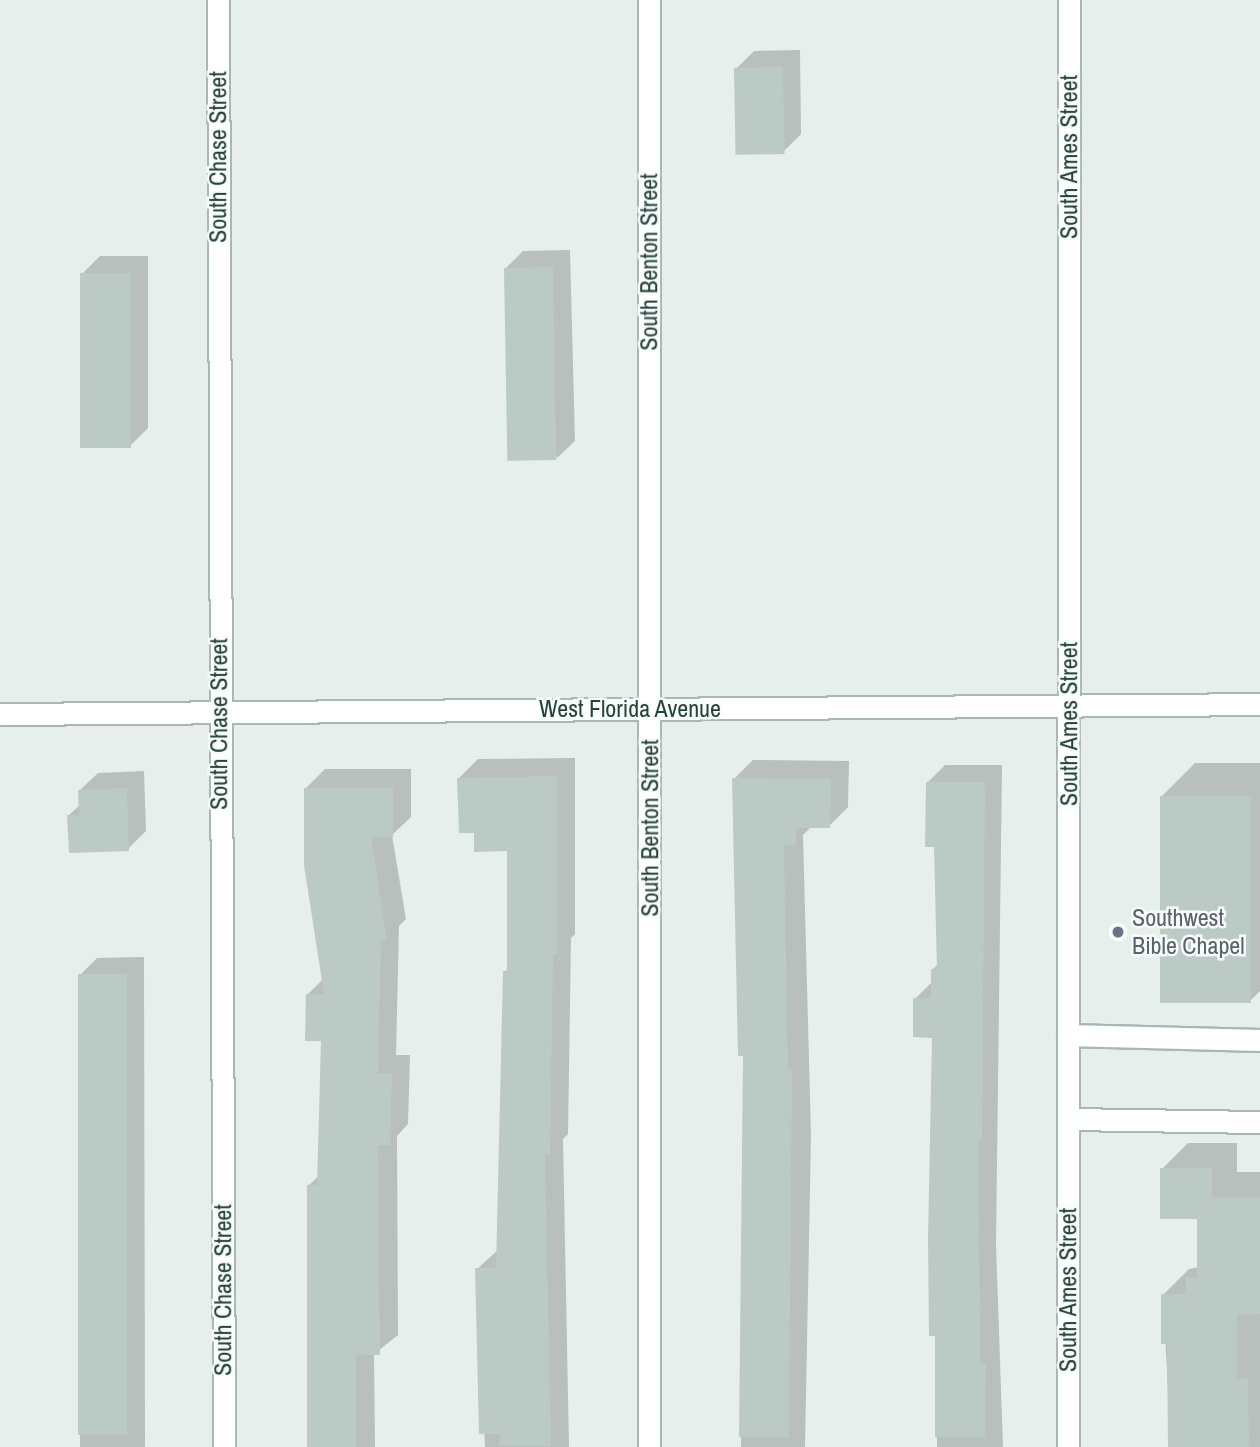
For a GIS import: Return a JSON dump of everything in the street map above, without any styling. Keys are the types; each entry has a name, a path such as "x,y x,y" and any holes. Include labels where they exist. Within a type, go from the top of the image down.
{"street":[{"name":"South Chase Street","path":"218,0 218,712 224,1447"},
{"name":"South Benton Street","path":"649,0 649,1447"},
{"name":"South Ames Street","path":"1068,1447 1069,0"},
{"name":"West Florida Avenue","path":"0,714 1260,704"},
{"path":"1068,1035 1260,1040"},
{"path":"1068,1119 1260,1122"}],"building":[{"path":"783,67 785,154 736,155 734,68"},
{"path":"553,267 556,460 507,461 504,268"},
{"path":"80,273 131,273 131,448 80,448"},
{"path":"557,776 557,954 553,954 550,1155 545,1155 551,1446 499,1446 500,1434 479,1434 475,1268 496,1268 503,971 507,971 507,851 474,852 474,833 459,833 457,778"},
{"path":"732,778 831,779 830,828 796,828 796,845 784,845 788,1069 792,1069 789,1437 739,1437 743,1056 738,1056"},
{"path":"926,782 985,782 982,1139 979,1139 980,1364 986,1364 985,1437 935,1437 935,1336 929,1336 928,1238 932,1038 913,1037 913,998 931,998 931,969 937,969 934,847 925,847"},
{"path":"127,788 129,851 69,853 67,815 79,815 78,790"},
{"path":"304,788 393,788 393,837 371,837 387,940 381,941 378,1073 392,1073 390,1145 378,1145 380,1355 356,1355 356,1447 307,1447 307,1185 317,1185 321,1041 305,1041 306,994 324,994 304,865"},
{"path":"1160,796 1251,796 1251,1003 1160,1003"},
{"path":"78,974 127,974 127,1435 78,1435"},
{"path":"1160,1168 1212,1168 1212,1197 1260,1197 1260,1314 1237,1315 1237,1378 1248,1378 1249,1447 1168,1447 1167,1344 1161,1344 1161,1294 1186,1294 1186,1277 1197,1277 1197,1219 1160,1219"}],"place":[{"name":"Southwest Bible Chapel","path":"1118,932"}]}
